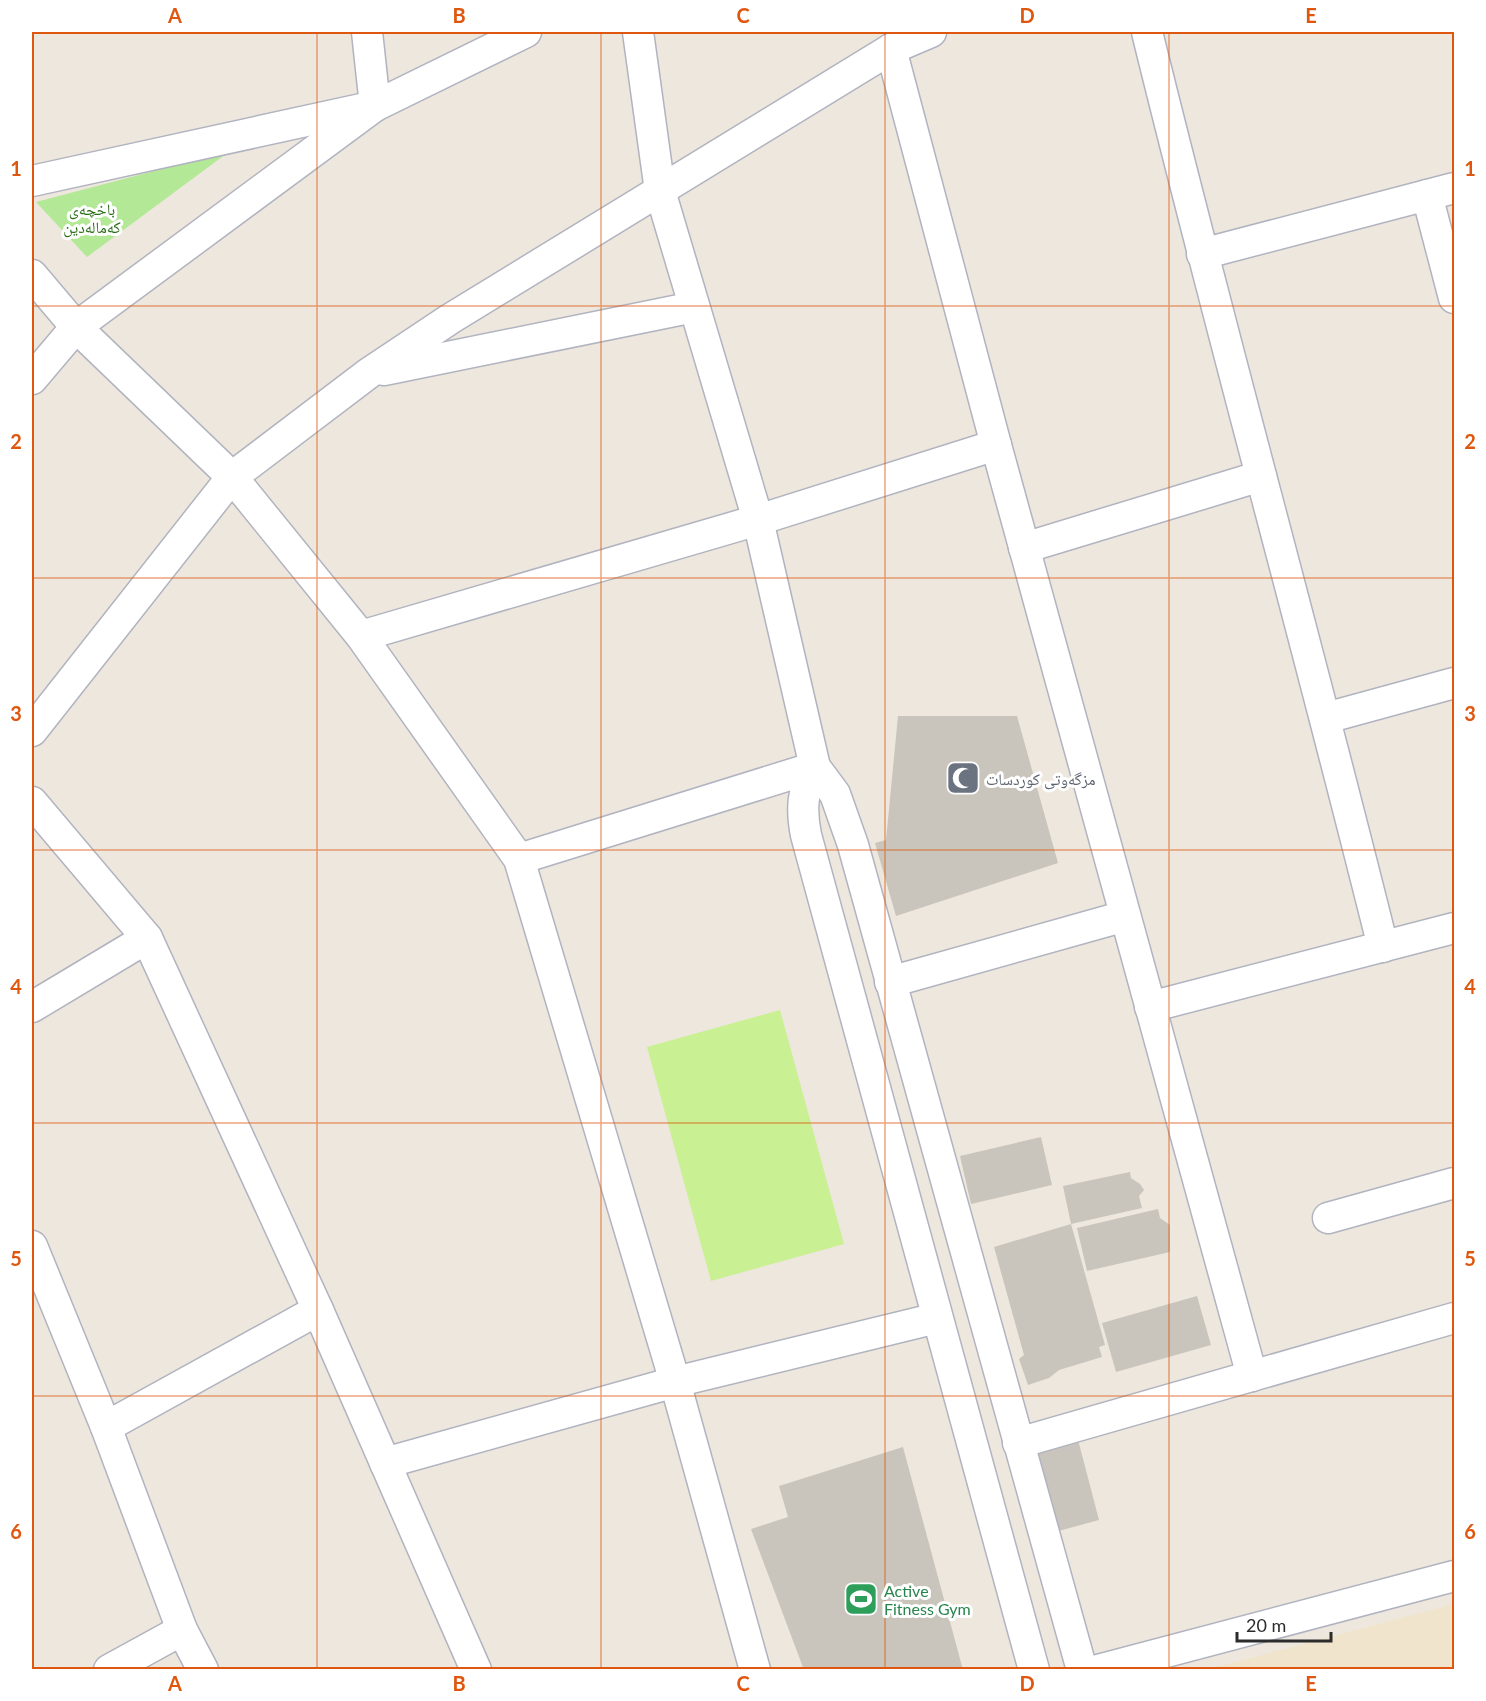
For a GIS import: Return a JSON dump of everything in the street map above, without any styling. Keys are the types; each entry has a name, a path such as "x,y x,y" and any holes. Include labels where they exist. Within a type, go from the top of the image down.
{"street":[{"path":"367,32 375,106"},
{"path":"32,380 76,327 375,106 526,32"},
{"path":"638,32 660,191 758,520 815,768 835,794 843,813 1082,1670"},
{"path":"32,731 232,477 369,373 450,319 891,49 932,32"},
{"path":"1147,32 1202,254 1326,718 1383,947"},
{"path":"891,49 1024,548 1252,1376"},
{"path":"32,182 375,106"},
{"path":"1202,254 1441,192 1455,298"},
{"path":"32,275 76,327 232,477 360,636 519,859 675,1382 755,1670"},
{"path":"369,373 694,308"},
{"path":"360,636 758,520 996,445"},
{"path":"1024,548 1261,476"},
{"path":"1326,718 1455,683"},
{"path":"519,859 815,768"},
{"path":"815,768 807,782 803,798 802,817 806,835 1034,1670"},
{"path":"32,801 147,938 318,1310 476,1670"},
{"path":"890,982 1125,916"},
{"path":"1150,1007 1455,928"},
{"path":"32,1007 147,938"},
{"path":"1328,1218 1455,1183"},
{"path":"32,1246 106,1427 182,1630 203,1670"},
{"path":"106,1427 318,1310"},
{"path":"385,1463 675,1382 937,1318"},
{"path":"1018,1443 1455,1318"},
{"path":"1098,1670 1455,1576"},
{"path":"109,1670 182,1630"}],"shaded area":[{"path":"1454,1604 1454,1669 1209,1669"}],"green space":[{"name":"باخچەی کەمالەدین","path":"230,151 87,257 36,202"},
{"path":"780,1010 844,1244 711,1281 647,1047"}],"building":[{"name":"مزگەوتی كوردسات","path":"898,716 1017,716 1058,863 896,916 875,843 886,840"},
{"path":"1041,1137 1052,1185 971,1204 960,1156"},
{"path":"1130,1172 1131,1178 1144,1190 1139,1196 1142,1208 1071,1224 1063,1186"},
{"path":"1158,1209 1160,1218 1170,1225 1170,1252 1087,1271 1077,1228"},
{"path":"1071,1224 1105,1345 1099,1347 1102,1357 1059,1370 1049,1378 1028,1385 1019,1359 1024,1355 994,1247"},
{"path":"1197,1296 1211,1345 1116,1372 1102,1323"},
{"path":"1076,1432 1099,1520 1055,1532 1032,1443"},
{"name":"Active Fitness Gym","path":"903,1447 963,1670 804,1670 751,1529 788,1517 779,1486"}],"place":[{"name":"مزگەوتی كوردسات","path":"963,778"},
{"name":"Active Fitness Gym","path":"861,1599"}]}
